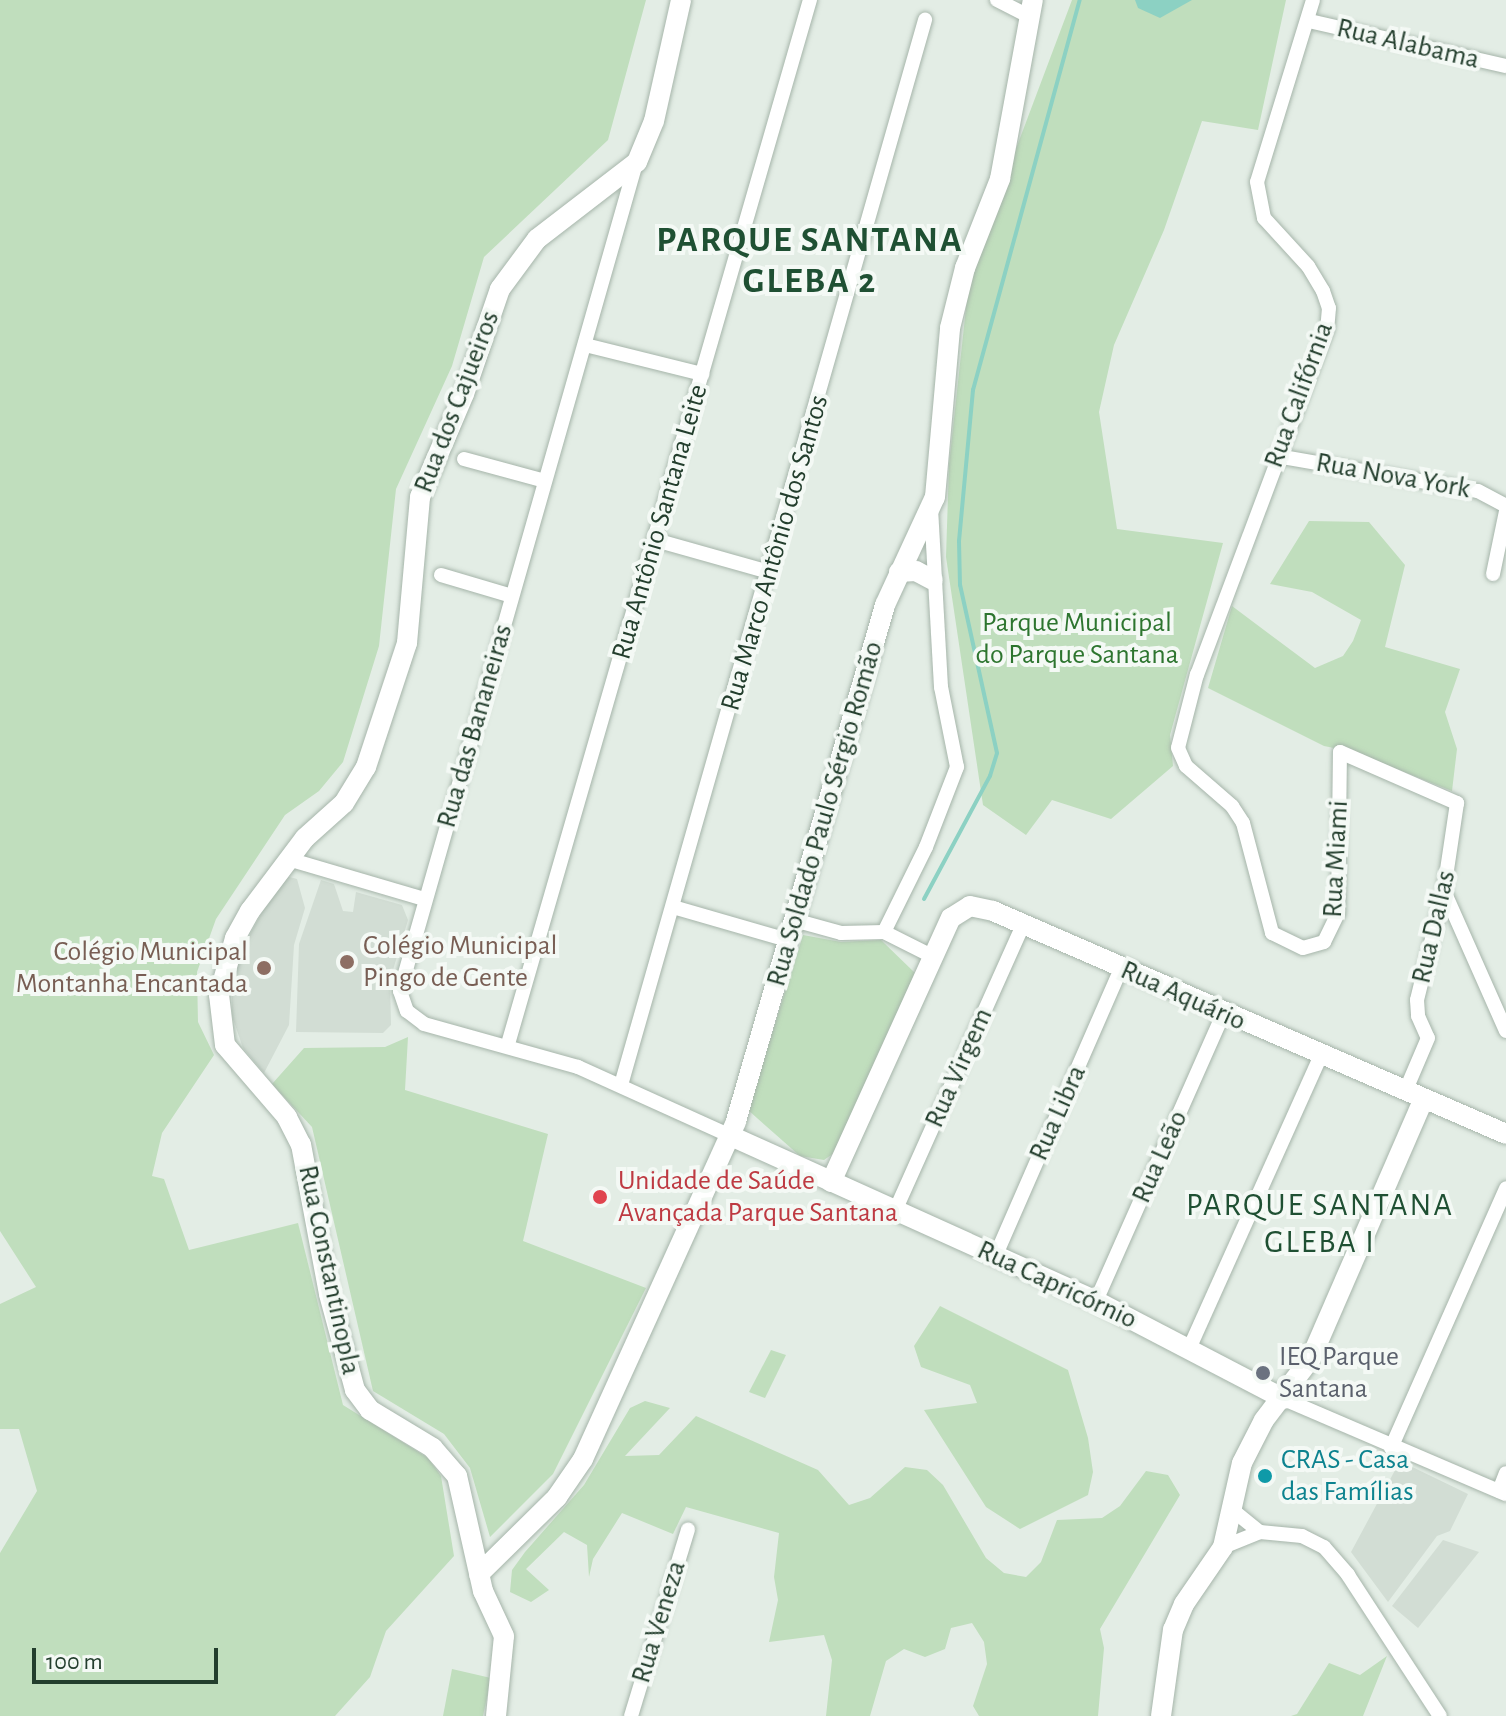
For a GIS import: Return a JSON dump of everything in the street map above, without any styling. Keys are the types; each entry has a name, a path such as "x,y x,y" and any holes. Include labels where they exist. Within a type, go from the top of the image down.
{"street":[{"name":"Rua das Bananeiras","path":"681,0 654,121 637,162 401,976 407,1011 424,1024 508,1044 621,1085 831,1182"},
{"name":"Rua Antônio Santana Leite","path":"508,1044 810,0"},
{"path":"997,0 1031,8"},
{"name":"Rua Califórnia","path":"1181,758 1182,722 1277,456 1311,379 1329,318 1317,279 1264,218 1258,192 1261,160 1309,21 1313,0"},
{"name":"Rua Soldado Paulo Sérgio Romão","path":"479,1574 557,1497 583,1459 731,1136 899,572 931,510 950,328 965,268 996,192 1031,8"},
{"name":"Rua Marco Antônio dos Santos","path":"621,1085 925,20"},
{"name":"Rua Alabama","path":"1309,21 1506,66"},
{"name":"Rua dos Cajueiros","path":"288,859 344,803 374,746 407,643 420,497 507,275 537,239 637,162"},
{"path":"585,345 702,374"},
{"name":"Rua Nova York","path":"1277,456 1478,491 1506,508"},
{"path":"464,459 545,481"},
{"path":"1493,574 1506,508"},
{"path":"884,932 926,847 957,767 941,687 931,510"},
{"path":"655,540 769,572"},
{"path":"899,572 916,571 933,580"},
{"path":"441,575 512,596"},
{"name":"Rua Miami","path":"1181,758 1243,823 1272,933 1303,948 1324,942 1338,913 1340,752 1457,803"},
{"name":"Rua Dallas","path":"1414,1096 1428,1038 1418,1016 1417,1000 1444,890 1457,803"},
{"path":"288,859 424,899"},
{"name":"Rua Constantinopla","path":"288,859 235,938 219,995 221,1036 287,1117 301,1145 329,1294 355,1390 370,1410 447,1460 464,1497 479,1574 504,1636 496,1716"},
{"path":"1444,890 1506,1031"},
{"name":"Rua Aquário","path":"932,956 951,918 970,906 1023,925 1320,1057 1506,1134"},
{"path":"673,907 787,940"},
{"path":"794,920 841,933 884,932 932,956 831,1182"},
{"name":"Rua Virgem","path":"895,1211 1023,925"},
{"name":"Rua Libra","path":"995,1257 1121,969"},
{"name":"Rua Leão","path":"1096,1301 1223,1014"},
{"path":"1189,1349 1320,1057"},
{"path":"1161,1716 1177,1618 1223,1547 1230,1508 1251,1444 1311,1358 1414,1096"},
{"name":"Rua Capricórnio","path":"831,1182 1096,1301 1284,1399 1391,1448 1502,1492"},
{"path":"1391,1448 1506,1188"},
{"path":"1502,1492 1506,1473"},
{"path":"1230,1508 1260,1532"},
{"name":"Rua Veneza","path":"631,1716 688,1529"},
{"path":"1223,1547 1260,1532 1302,1536 1336,1559 1440,1716"}],"shaded area":[{"name":"Colégio Municipal Montanha Encantada","path":"282,875 297,879 305,908 294,945 289,1025 264,1073 243,1048 232,1016 232,986 241,951"},
{"name":"Colégio Municipal Pingo de Gente","path":"321,880 334,884 343,911 353,912 356,892 402,905 408,920 390,980 391,1025 383,1033 296,1032 299,944"},
{"path":"1400,1461 1468,1494 1450,1531 1437,1536 1388,1602 1351,1552"},
{"path":"1443,1540 1479,1552 1418,1628 1392,1606"}],"green space":[{"path":"0,0 646,0 608,140 484,257 452,366 396,489 379,646 343,762 319,791 285,815 216,919 197,972 198,1022 214,1055 162,1133 152,1176 164,1179 189,1250 298,1223 343,1405 428,1458 441,1476 454,1556 386,1631 370,1677 335,1716 0,1716 0,1553 37,1491 19,1429 0,1429 0,1304 36,1287 0,1231"},
{"name":"Parque Municipal do Parque Santana","path":"1072,0 1286,0 1258,130 1202,121 1164,230 1114,345 1099,412 1117,529 1223,543 1170,735 1173,766 1111,819 1052,800 1026,835 983,805 946,557 949,465 970,271"},
{"path":"1309,521 1369,522 1405,565 1385,647 1460,669 1445,712 1457,749 1452,791 1354,752 1324,746 1208,688 1232,606 1315,668 1343,656 1353,641 1361,620 1312,592 1270,584"},
{"path":"803,935 841,942 881,940 915,973 834,1153 824,1160 800,1156 748,1110"},
{"path":"408,1037 405,1090 548,1134 523,1241 646,1288 553,1474 490,1537 470,1468 444,1434 373,1391 312,1127 272,1084 304,1048 385,1047"},
{"path":"940,1306 1068,1370 1088,1438 1093,1472 1088,1495 1020,1529 986,1507 924,1410 977,1403 970,1385 921,1367 914,1346"},
{"path":"771,1350 786,1355 765,1398 749,1392"},
{"path":"645,1401 670,1408 625,1456 659,1455 696,1416 818,1470 849,1505 870,1498 905,1467 927,1470 943,1485 986,1558 1004,1573 1026,1577 1041,1562 1057,1520 1102,1518 1120,1506 1146,1471 1168,1475 1180,1495 1100,1629 1104,1648 1098,1716 979,1716 973,1706 987,1664 984,1642 972,1623 951,1628 945,1649 925,1657 904,1649 886,1661 870,1716 826,1716 832,1660 824,1635 769,1642 778,1600 774,1577 779,1533 686,1507 673,1534 622,1513 593,1559 589,1577 587,1545 564,1532 526,1569 549,1590 531,1602 510,1592 512,1570 584,1485 630,1408"},
{"path":"1387,1656 1363,1716 1291,1716 1297,1714 1329,1663 1360,1675"},
{"path":"452,1669 491,1678 483,1716 443,1716"}],"water":[{"path":"1135,0 1192,0 1160,18 1138,8"}],"waterway":[{"path":"924,899 990,776 997,753 960,585 959,541 973,390 1080,0"}],"place":[{"name":"Colégio Municipal Pingo de Gente","path":"347,962"},
{"name":"Colégio Municipal Montanha Encantada","path":"264,968"},
{"name":"Unidade de Saúde Avançada Parque Santana","path":"600,1197"},
{"name":"IEQ Parque Santana","path":"1263,1373"},
{"name":"CRAS - Casa das Famílias","path":"1265,1476"}],"district":[{"name":"PARQUE SANTANA GLEBA 2","path":"810,260"},
{"name":"PARQUE SANTANA GLEBA I","path":"1320,1224"}]}
